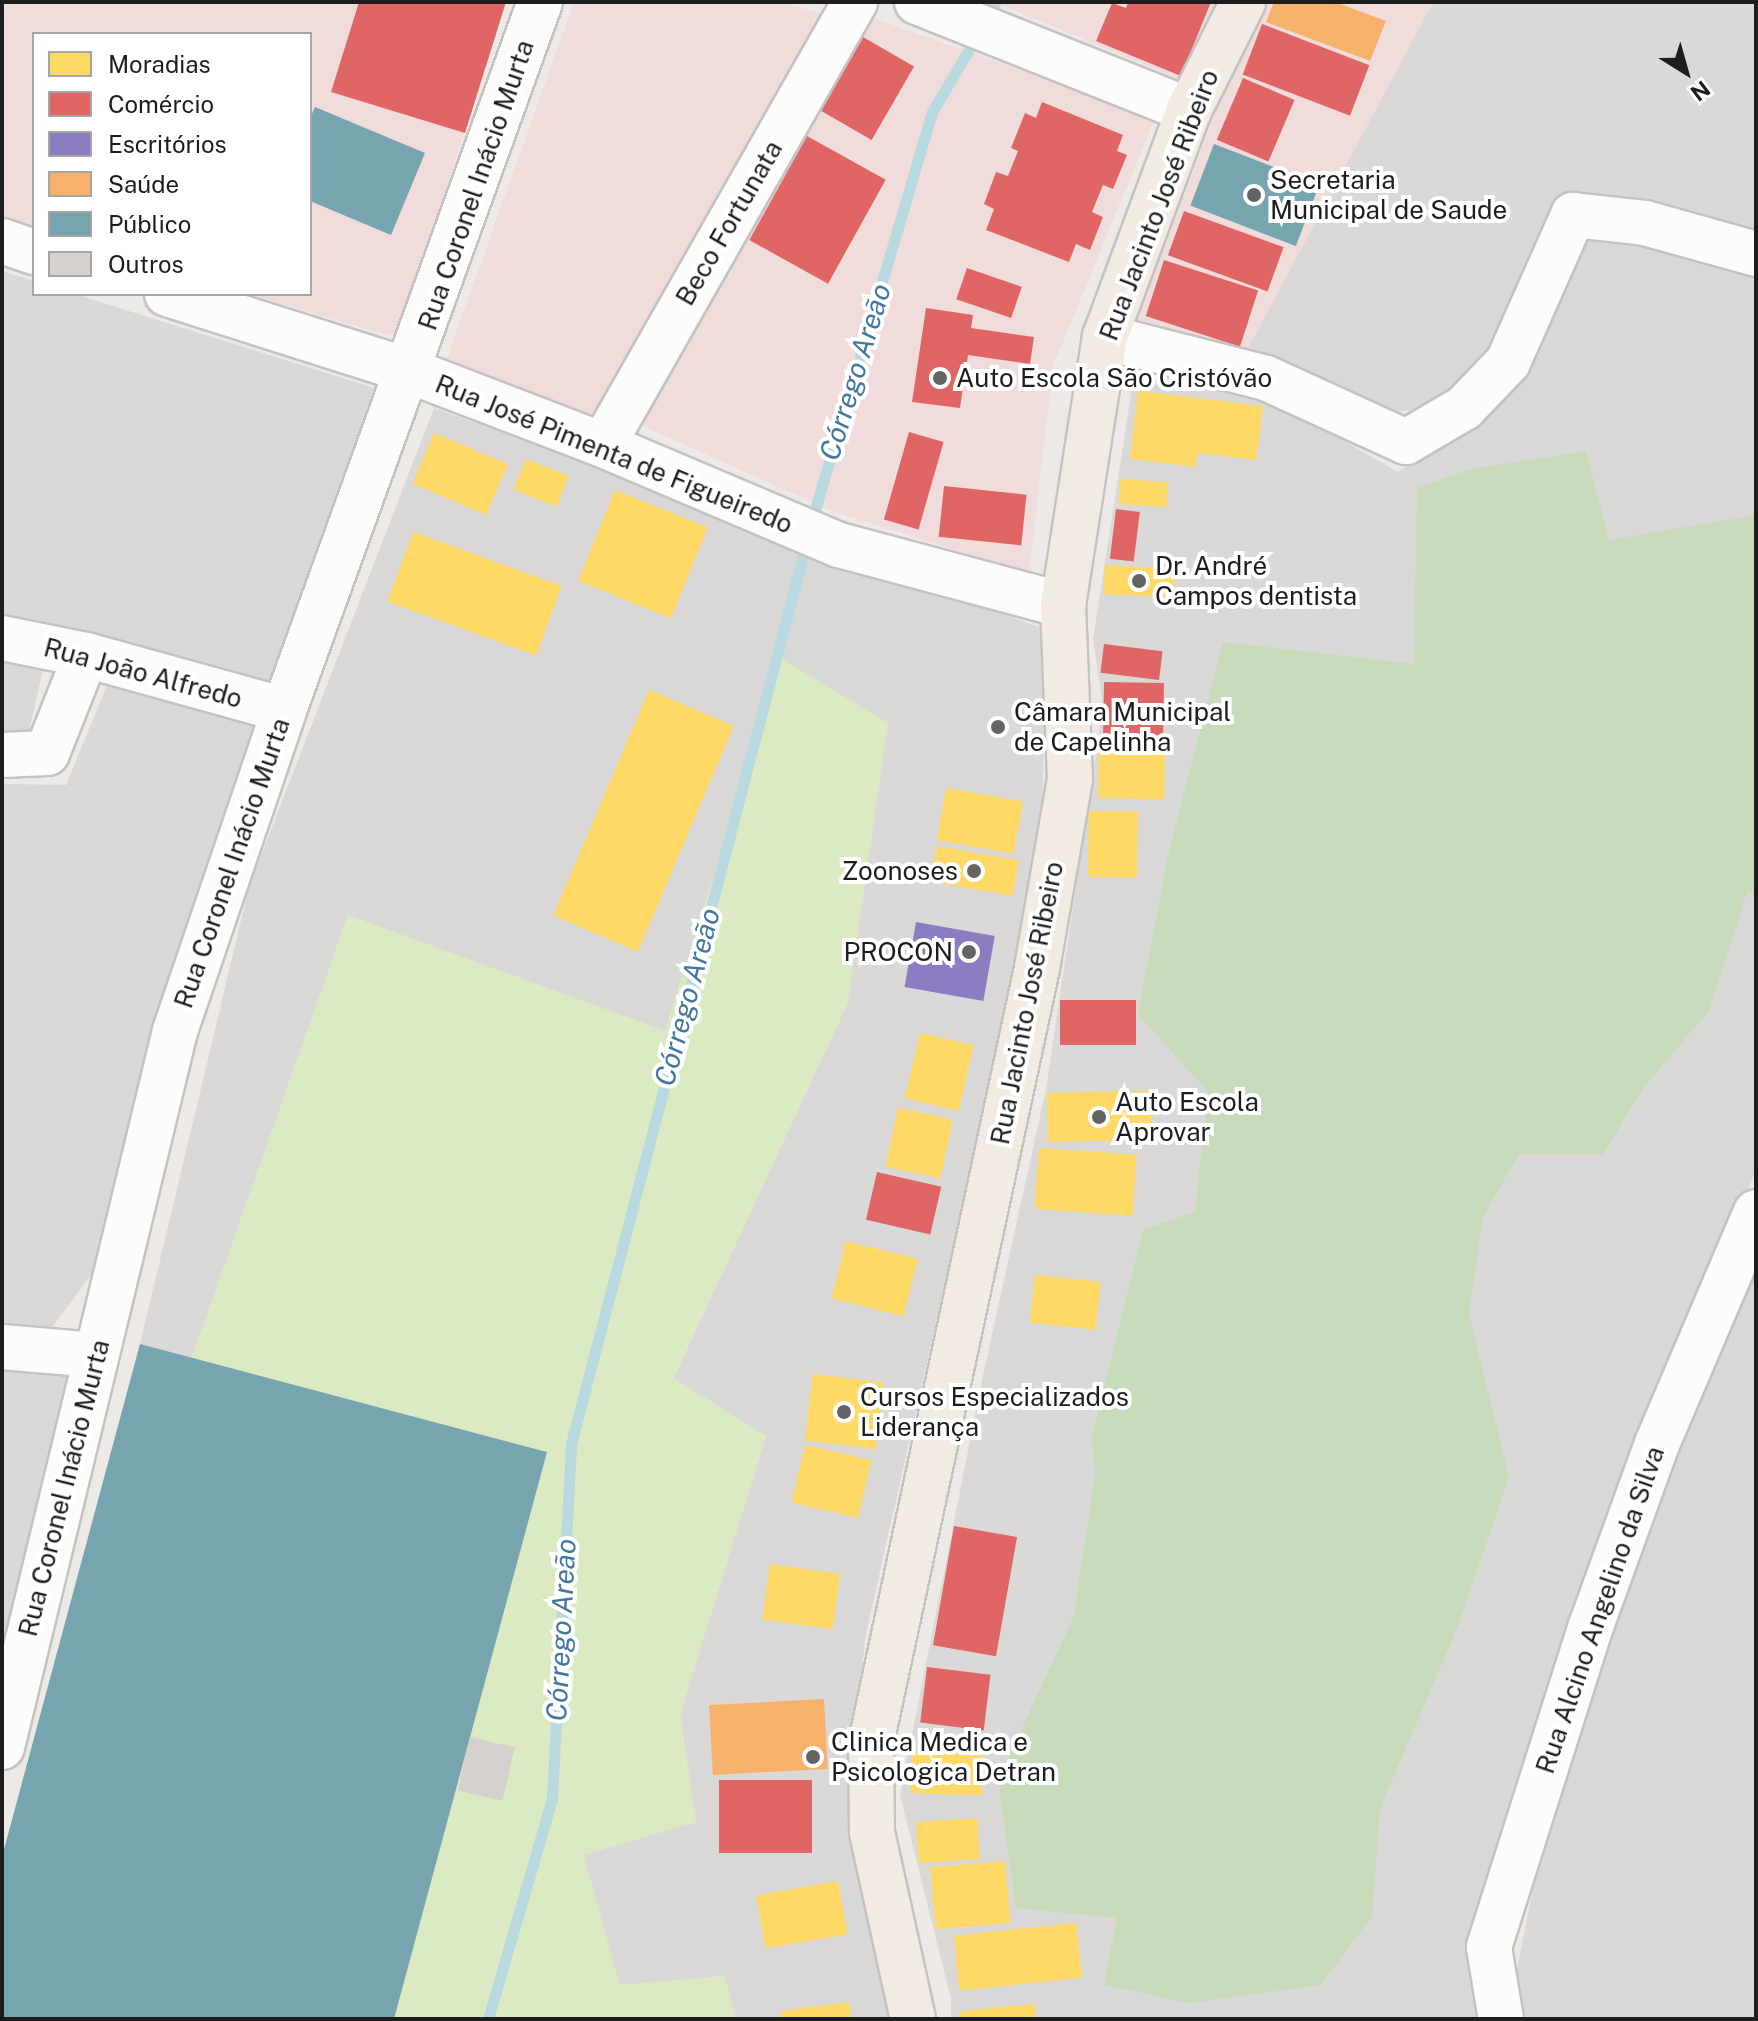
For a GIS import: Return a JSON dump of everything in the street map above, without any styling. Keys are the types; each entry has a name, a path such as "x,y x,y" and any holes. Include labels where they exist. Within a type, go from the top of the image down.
{"main road":[{"name":"Rua Jacinto José Ribeiro","path":"913,2019 872,1832 871,1743 1037,968 1068,793 1063,605 1105,337 1189,110 1243,2"}],"street":[{"name":"Rua Coronel Inácio Murta","path":"2,1747 175,1031 284,710 410,371 540,2"},
{"name":"Beco Fortunata","path":"603,445 855,2"},
{"path":"917,2 984,23 1189,110"},
{"path":"1105,337 1266,378 1406,442 1464,408 1508,362 1573,215 1645,223 1756,254"},
{"path":"2,241 32,251"},
{"name":"Rua José Pimenta de Figueiredo","path":"173,296 410,371 603,445 839,545 1063,605"},
{"name":"Rua João Alfredo","path":"2,638 86,655 284,710"},
{"path":"2,755 47,753 86,655"},
{"name":"Rua Alcino Angelino da Silva","path":"1501,2019 1489,1947 1544,1772 1657,1444 1756,1212"},
{"path":"2,1347 96,1355"}],"shaded area":[{"path":"8,2 506,2 398,338 256,296 312,296 312,32 32,32 32,230 2,222 2,17"},
{"path":"574,2 780,2 829,16 597,419 445,364"},
{"path":"996,2 1220,2 1181,80"},
{"path":"1266,2 1433,2 1248,348 1137,320 1235,62"},
{"path":"1433,2 1756,2 1756,236 1690,220 1556,201 1508,333 1430,409 1374,413 1248,348"},
{"path":"867,16 1155,118 1053,366 1029,573 832,511 632,421"},
{"path":"1648,236 1756,268 1756,1170 1640,1441 1466,1957 1477,2019 951,2019 951,1999 900,1795 982,1380 1046,1089 1103,706 1093,639 1134,375 1262,394 1398,472 1510,384 1580,239"},
{"path":"2,271 32,280 32,296 81,296 374,388 268,691 2,626"},
{"path":"434,408 1047,630 1041,855 865,1638 848,1835 891,2019 736,2019 724,1976 620,1986 583,1855 695,1822 680,1714 766,1436 673,1379 848,1002 782,659 665,1031 348,916 192,1358 140,1344 249,887"},
{"path":"2,662 43,669 27,741 2,742"},
{"path":"110,678 260,719 173,965 92,1274 47,1334 2,1331 2,784 66,785"},
{"path":"1756,1257 1756,2019 1521,2019 1510,2006 1544,1832 1635,1543"},
{"path":"2,1362 71,1368 2,1651"}],"green space":[{"path":"1586,451 1609,540 1756,515 1756,895 1747,892 1709,1011 1644,1087 1603,1154 1519,1154 1483,1217 1469,1314 1509,1477 1458,1626 1380,1808 1372,1916 1321,1985 1189,2003 1104,1985 1117,1918 1016,1908 998,1780 1074,1616 1095,1476 1092,1437 1143,1230 1195,1212 1208,1092 1138,1014 1169,851 1223,642 1414,664 1417,488 1471,469"},
{"path":"782,659 888,723 848,1002 673,1378 766,1436 680,1714 696,1822 583,1855 620,1985 724,1976 736,2019 394,2019 547,1452 192,1358 348,915 665,1031"}],"building: Moradias":[{"path":"1138,391 1263,406 1256,460 1197,453 1196,467 1130,459"},
{"path":"434,433 508,464 486,515 413,484"},
{"path":"526,459 569,476 556,507 514,490"},
{"path":"1120,479 1168,482 1166,507 1118,504"},
{"path":"615,490 708,527 671,618 578,581"},
{"path":"413,532 561,586 536,656 388,602"},
{"name":"Dr. André Campos dentista","path":"1105,565 1175,569 1173,598 1103,594"},
{"path":"649,690 734,726 638,951 553,916"},
{"path":"1099,745 1165,746 1164,799 1098,798"},
{"path":"946,788 1023,802 1014,854 937,840"},
{"path":"1089,811 1138,812 1137,878 1088,877"},
{"name":"Zoonoses","path":"937,846 1019,860 1012,896 931,881"},
{"path":"920,1033 974,1045 959,1111 905,1098"},
{"name":"Auto Escola Aprovar","path":"1151,1091 1152,1140 1048,1142 1047,1093"},
{"path":"898,1108 953,1120 940,1178 886,1167"},
{"path":"1039,1148 1137,1155 1133,1216 1035,1209"},
{"path":"846,1241 918,1259 904,1316 832,1298"},
{"path":"1035,1275 1101,1282 1096,1330 1030,1323"},
{"name":"Cursos Especializados Liderança","path":"813,1374 883,1383 875,1449 805,1441"},
{"path":"805,1445 871,1460 858,1518 792,1502"},
{"path":"770,1564 840,1574 833,1629 762,1619"},
{"path":"912,1753 983,1755 982,1795 911,1793"},
{"path":"977,1818 980,1859 919,1863 916,1822"},
{"path":"1005,1861 1010,1923 936,1929 930,1868"},
{"path":"838,1881 847,1934 766,1949 756,1895"},
{"path":"1076,1923 1082,1978 959,1991 954,1936"},
{"path":"849,2002 851,2019 782,2019 781,2011"},
{"path":"1034,2004 1036,2019 961,2019 960,2011"}],"building: Comércio":[{"path":"359,2 506,2 465,133 331,92"},
{"path":"1128,2 1211,2 1181,76 1096,41 1112,3 1126,8"},
{"path":"1262,24 1369,65 1350,116 1243,74"},
{"path":"863,37 914,66 872,140 820,111"},
{"path":"1243,78 1295,100 1268,162 1217,140"},
{"path":"1042,102 1123,135 1117,151 1127,155 1113,189 1103,185 1092,212 1103,217 1090,250 1076,244 1069,262 986,230 994,209 984,204 996,172 1008,176 1018,151 1011,148 1025,113 1036,118"},
{"path":"807,136 886,180 828,284 749,240"},
{"path":"1184,211 1284,247 1268,291 1168,255"},
{"path":"1164,260 1258,291 1240,347 1146,316"},
{"path":"967,268 1022,287 1011,318 956,299"},
{"name":"Auto Escola São Cristóvão","path":"926,308 973,315 971,328 1034,337 1030,364 968,355 960,408 912,402"},
{"path":"909,432 944,442 919,529 884,519"},
{"path":"944,486 1027,495 1021,545 939,537"},
{"path":"1116,509 1140,512 1134,562 1110,559"},
{"path":"1104,644 1163,651 1159,680 1100,673"},
{"path":"1104,682 1164,683 1163,739 1103,738"},
{"path":"1060,1000 1136,1000 1136,1045 1060,1045"},
{"path":"877,1172 941,1187 930,1235 866,1220"},
{"path":"954,1526 1017,1537 996,1656 933,1645"},
{"path":"927,1667 991,1675 984,1730 920,1723"},
{"path":"719,1780 812,1780 812,1853 719,1853"}],"building: Escritórios":[{"path":"916,922 995,936 983,1001 905,987"}],"building: Saúde":[{"path":"1274,2 1335,2 1386,21 1370,61 1266,22"},
{"path":"824,1699 828,1769 713,1775 709,1705"}],"building: Público":[{"path":"315,107 425,153 391,235 312,202 312,114"},
{"name":"Secretaria Municipal de Saude","path":"1214,144 1319,184 1296,246 1190,206"},
{"path":"140,1344 547,1452 394,2019 2,2019 2,1857"}],"building: Outros":[{"path":"470,1737 515,1747 502,1801 458,1791"}],"waterway":[{"name":"Córrego Areão","path":"986,19 996,2"},
{"name":"Córrego Areão","path":"811,523 932,112 978,34"},
{"name":"Córrego Areão","path":"488,2019 552,1798 571,1444 807,540"}],"place":[{"name":"Secretaria Municipal de Saude","path":"1254,195"},
{"name":"Auto Escola São Cristóvão","path":"940,378"},
{"name":"Dr. André Campos dentista","path":"1139,581"},
{"name":"Câmara Municipal de Capelinha","path":"998,727"},
{"name":"Zoonoses","path":"974,871"},
{"name":"PROCON","path":"969,952"},
{"name":"Auto Escola Aprovar","path":"1099,1117"},
{"name":"Cursos Especializados Liderança","path":"844,1412"},
{"name":"Clinica Medica e Psicologica Detran","path":"813,1757"}]}
